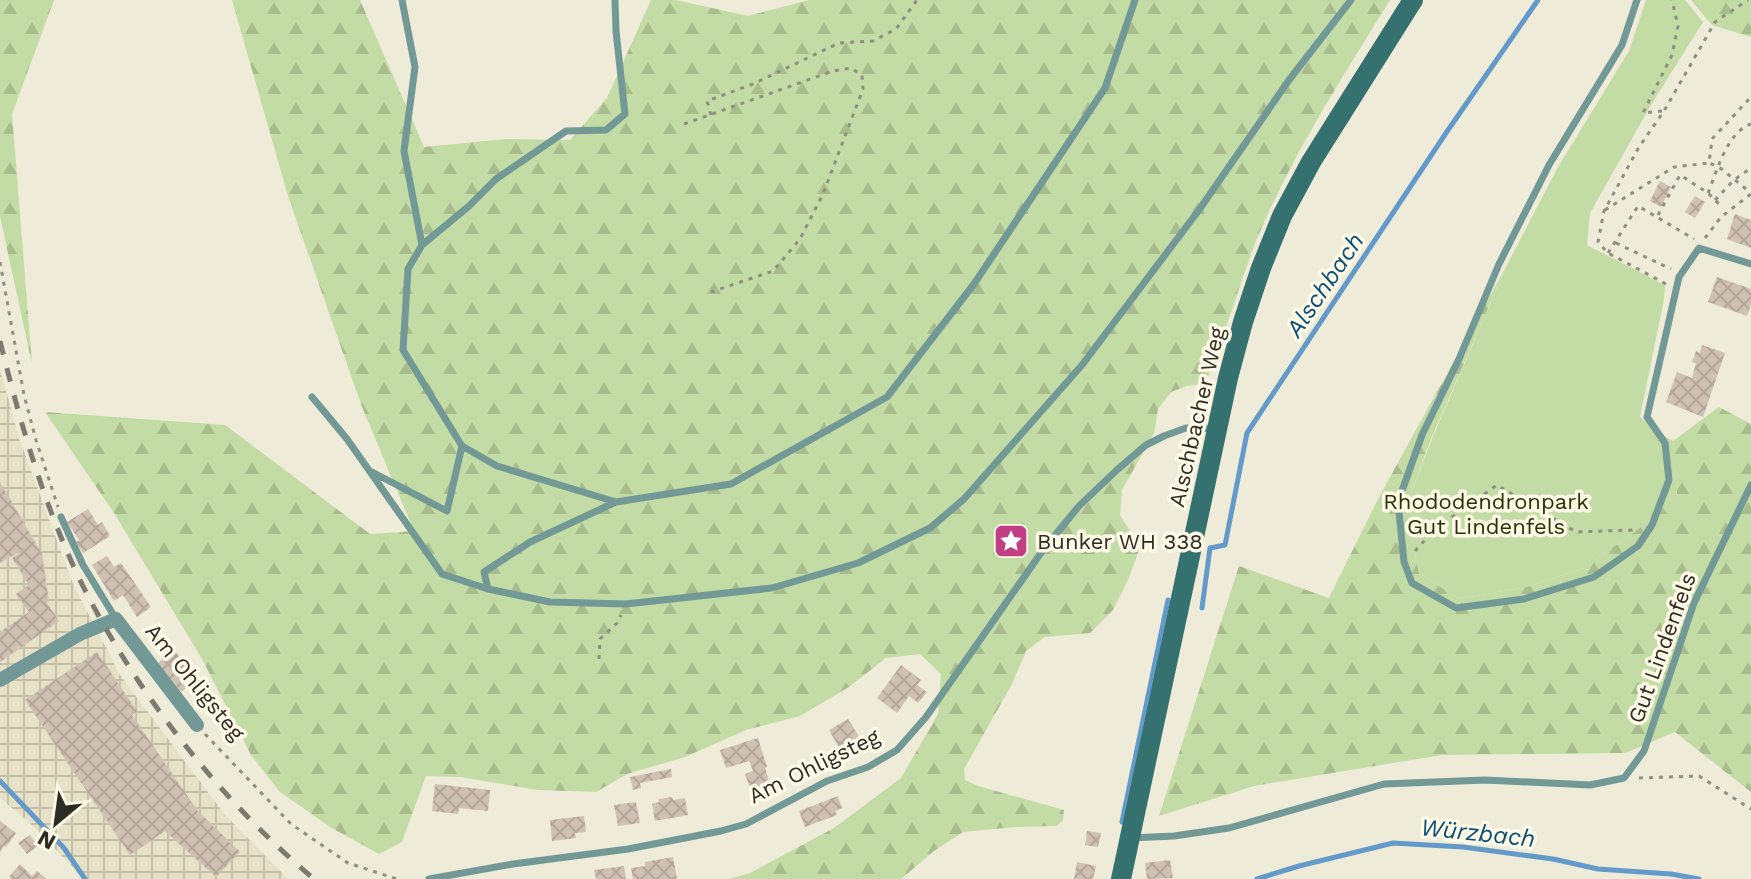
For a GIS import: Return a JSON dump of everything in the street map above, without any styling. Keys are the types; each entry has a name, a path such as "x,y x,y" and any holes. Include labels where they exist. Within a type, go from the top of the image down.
{"street":[{"name":"Alschbacher Weg","path":"1121,879 1217,429 1243,322 1282,216 1311,162 1413,0"},
{"path":"0,680 80,634 116,619"},
{"name":"Am Ohligsteg","path":"116,619 197,725"}],"lane":[{"path":"402,0 415,67 404,151 422,245"},
{"path":"615,0 625,114 606,130 566,131 496,179 422,245 408,269 403,350 462,446 497,466 616,502"},
{"path":"488,589 484,572 530,542 616,502 731,484 887,397 974,284 1105,88 1135,0"},
{"path":"312,397 347,439 442,574 488,589 550,602 626,604 772,588 858,563 930,528 964,499 1082,365 1199,210 1289,80 1351,0"},
{"path":"1637,0 1622,45 1549,165 1499,264 1459,359 1422,435 1398,502 1404,562 1412,583 1456,608 1524,599 1594,577 1638,546 1652,525 1669,480 1665,443 1647,417 1681,274 1699,248 1751,264"},
{"name":"Am Ohligsteg","path":"429,879 628,849 721,831 746,824 827,781 868,767 897,750 926,717 1043,550 1079,506 1146,445 1186,428 1217,429"},
{"path":"369,470 447,511 462,446"},
{"name":"Gut Lindenfels","path":"1624,778 1644,751 1694,603 1751,485"},
{"path":"61,517 83,565 116,619"},
{"path":"1130,838 1174,836 1229,828 1384,784 1485,780 1590,785 1624,778"}],"path":[{"path":"711,115 707,101 753,84 839,43 873,41 896,29 917,0"},
{"path":"1664,111 1643,113 1672,55 1678,26 1672,0"},
{"path":"1676,290 1608,253 1598,242 1604,211 1715,22 1748,0"},
{"path":"684,124 833,71 851,68 862,75 863,89 823,194 800,239 773,271 711,292"},
{"path":"1709,163 1712,139 1751,97"},
{"path":"1708,193 1727,147 1744,126 1751,124"},
{"path":"1604,211 1674,167 1709,163 1719,167 1746,189"},
{"path":"1715,200 1751,168"},
{"path":"1658,216 1680,175 1708,193 1721,206"},
{"path":"1608,253 1638,206 1701,244 1721,217 1751,194"},
{"path":"1615,242 1681,274"},
{"path":"0,262 24,395 61,517"},
{"path":"1404,562 1435,529 1497,485 1576,532 1632,530 1657,511"},
{"path":"599,659 600,639 617,623 626,604"},
{"name":"Am Ohligsteg","path":"197,725 291,824 348,863 397,879"},
{"path":"1624,778 1699,776 1751,809"}],"shaded area":[{"path":"0,369 19,438 73,584 120,675 225,815 288,879 84,879 33,826 0,798"}],"green space":[{"path":"0,0 54,0 12,114 32,364 0,216"},
{"path":"232,0 360,0 424,147 506,139 570,140 607,98 651,0 676,0 748,16 809,0 1390,0 1318,118 1270,209 1209,375 1202,384 1171,392 1158,409 1154,433 1122,490 1120,515 1140,547 1113,610 1090,633 1045,637 1026,651 1012,684 964,769 965,780 978,786 1064,810 1063,820 1057,826 963,832 901,879 729,879 750,873 834,828 901,778 938,714 941,674 920,654 886,658 849,687 800,716 746,730 685,757 627,774 596,792 538,790 460,777 426,776 402,842 379,854 330,827 279,791 251,755 202,659 114,513 45,412 225,425 370,534 414,531 362,407 288,196"},
{"name":"Rhododendronpark Gut Lindenfels","path":"1646,0 1685,0 1703,22 1651,105 1590,213 1587,245 1665,285 1640,417 1673,441 1677,493 1652,519 1584,568 1526,587 1459,599 1419,573 1406,506 1507,265 1558,167 1629,51"},
{"path":"1691,0 1751,0 1751,37 1712,25"},
{"path":"1507,265 1431,439 1406,506 1419,573 1459,599 1526,587 1584,568 1652,519 1677,493 1673,441 1719,407 1751,424 1751,792 1675,732 1625,753 1442,755 1254,786 1159,816 1239,566 1329,598 1379,497"}],"building":[{"path":"1660,181 1671,187 1661,207 1650,201"},
{"path":"1695,196 1705,202 1695,218 1685,212"},
{"path":"1735,214 1751,220 1751,248 1727,239"},
{"path":"1717,277 1751,289 1747,316 1708,302"},
{"path":"1702,345 1725,353 1703,417 1666,402 1677,372 1692,378 1696,363 1692,362"},
{"path":"0,482 42,554 47,603 59,621 0,662 0,632 29,612 16,594 29,585 12,558 28,547 0,563"},
{"path":"88,509 98,525 102,522 110,536 83,553 76,542 79,540 67,522"},
{"path":"107,556 114,567 121,563 151,607 137,617 123,595 114,601 92,565"},
{"path":"174,650 191,671 186,675 192,683 181,692 158,663"},
{"path":"97,652 137,711 132,715 197,810 240,852 216,877 165,831 130,855 25,700"},
{"path":"901,665 921,680 917,685 927,692 918,703 909,696 897,713 877,698"},
{"path":"848,719 860,738 840,749 829,730"},
{"path":"758,738 770,784 751,790 745,774 753,771 749,761 726,768 720,750"},
{"path":"671,769 672,777 640,783 641,788 633,790 630,777"},
{"path":"435,784 490,790 488,811 459,808 458,814 432,811"},
{"path":"838,796 842,808 835,811 837,815 805,827 799,811"},
{"path":"672,797 673,800 685,798 688,815 655,821 652,804 659,802 659,799"},
{"path":"636,802 640,823 618,826 614,805"},
{"path":"584,816 586,832 575,833 576,838 552,841 550,820"},
{"path":"0,821 16,833 0,852"},
{"path":"1087,831 1101,833 1098,847 1085,845"},
{"path":"30,835 38,846 27,854 18,843"},
{"path":"673,857 677,879 633,879 631,868"},
{"path":"1170,860 1173,878 1147,879 1145,863"},
{"path":"1077,862 1096,866 1093,879 1074,879"},
{"path":"20,864 32,876 37,871 46,879 11,879 9,877"},
{"path":"624,866 626,879 596,879 594,870"}],"waterway":[{"name":"Alschbach","path":"1202,608 1210,548 1225,545 1247,433 1538,0"},
{"name":"Alschbach","path":"1122,822 1168,600"},
{"name":"Würzbach","path":"0,781 64,848 85,879"},
{"name":"Würzbach","path":"1257,879 1393,843 1463,847 1553,859 1598,869 1699,879"}],"railway":[{"path":"0,341 43,491 79,578 101,620 152,701 212,778 279,848 314,879"}],"place":[{"name":"Bunker WH 338","path":"1011,541"}]}
